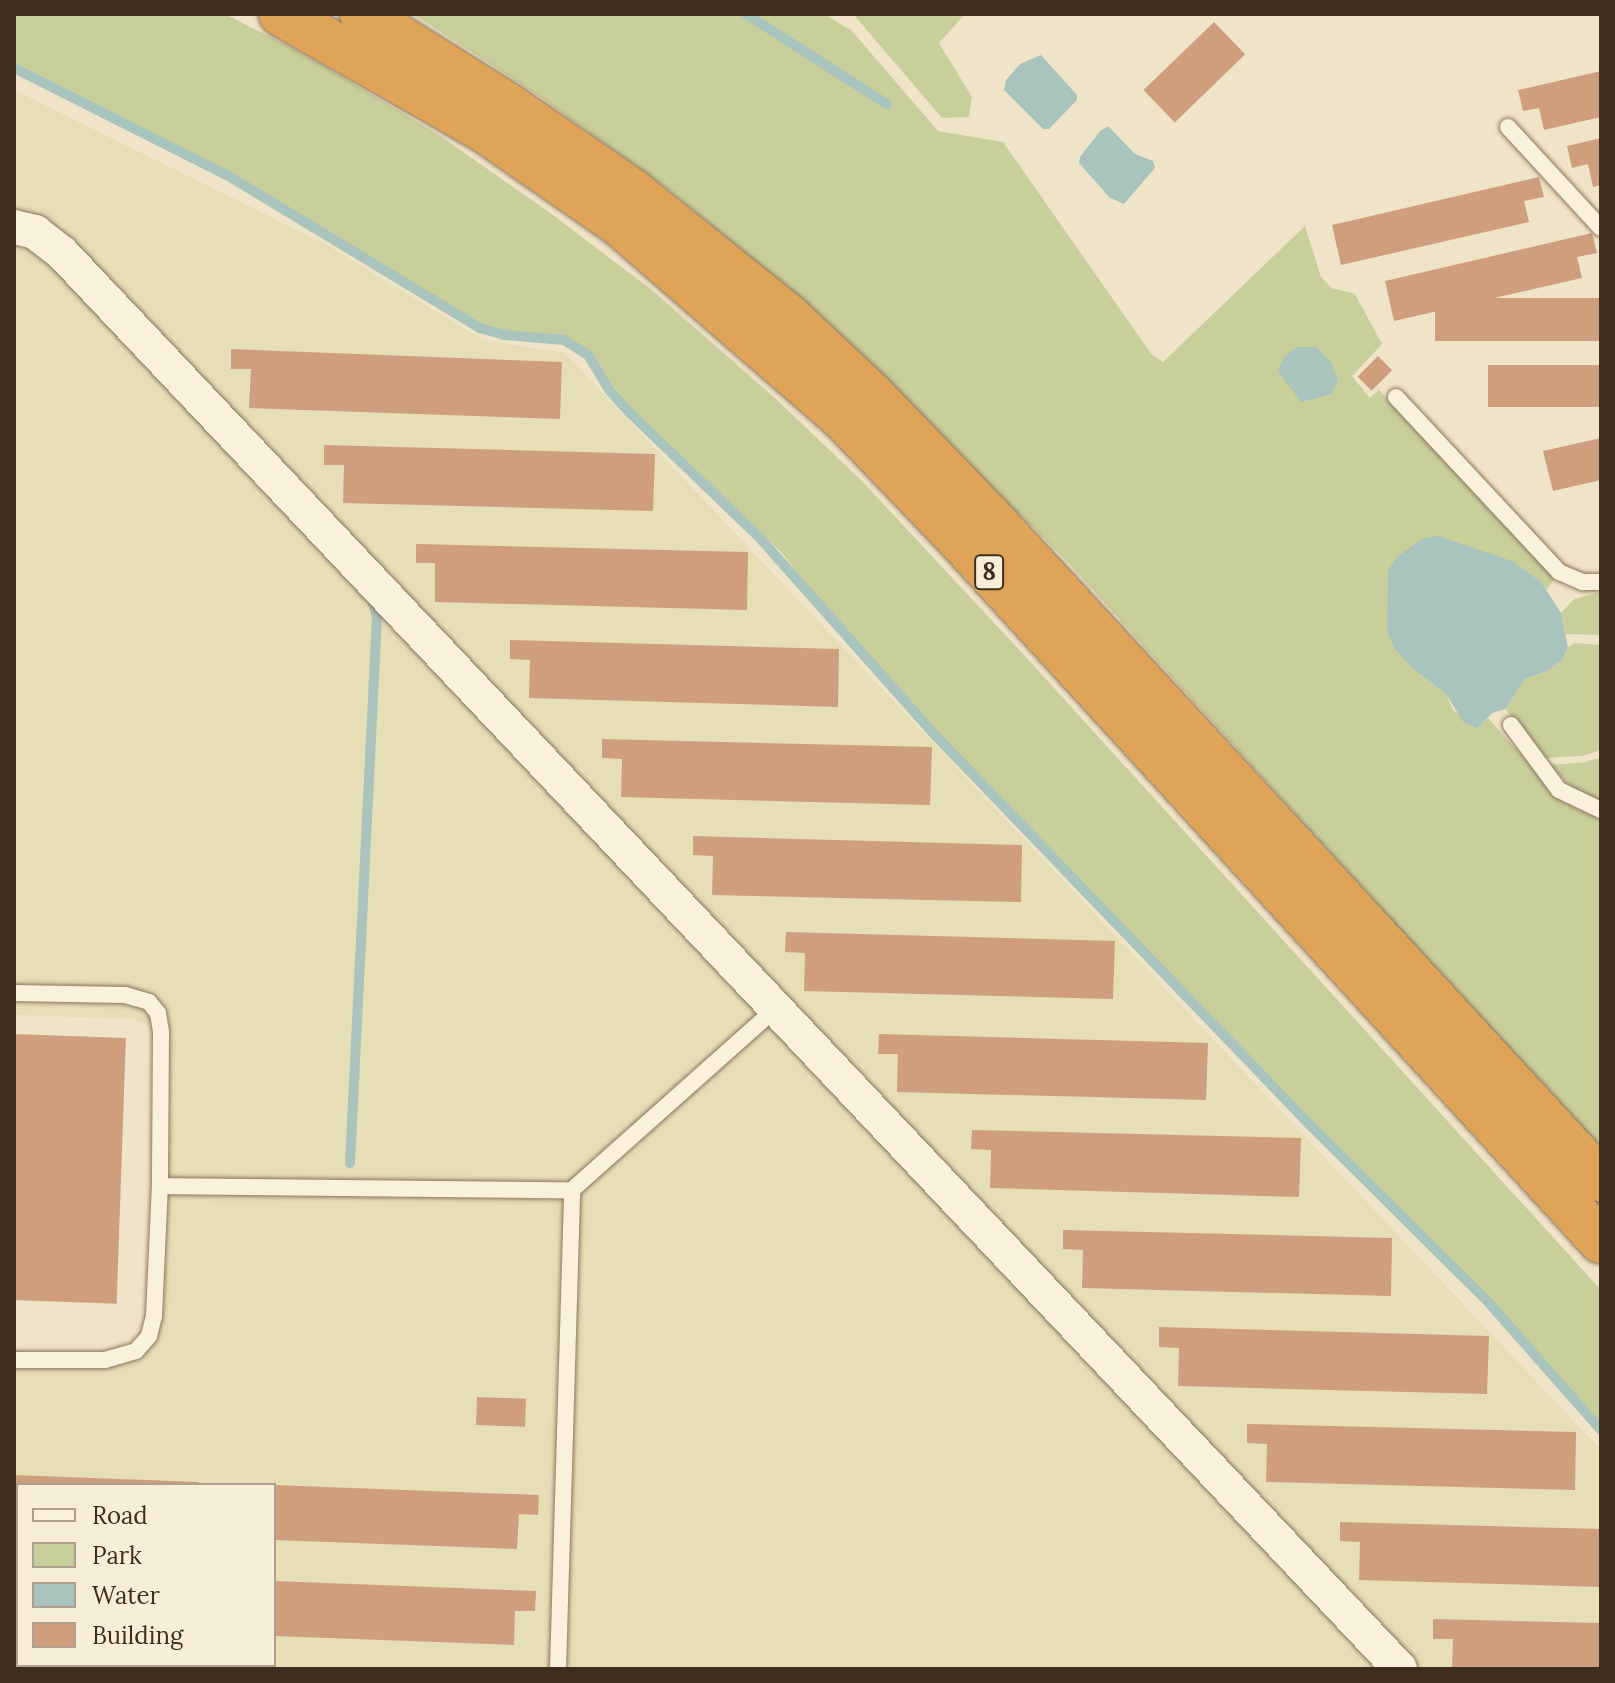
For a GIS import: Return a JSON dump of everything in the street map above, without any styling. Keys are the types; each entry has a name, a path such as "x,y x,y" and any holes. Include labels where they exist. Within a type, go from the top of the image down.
{"highway":[{"name":"8","path":"281,14 483,129 621,225 842,417 971,552 1601,1241"},
{"name":"8","path":"362,14 509,106 632,191 789,317 873,396 988,515 1601,1180"}],"street":[{"path":"14,227 35,232 62,253 1400,1669"}],"lane":[{"path":"1508,127 1601,228"},
{"path":"1396,397 1559,572 1583,582 1601,582"},
{"path":"1511,725 1559,790 1601,810"},
{"path":"14,993 125,995 149,1002 158,1013 161,1032 160,1186 154,1316 149,1336 136,1351 105,1360 14,1360"},
{"path":"160,1186 572,1190 775,1009"},
{"path":"558,1669 572,1190"}],"shaded area":[{"path":"14,90 322,242 483,340 565,353 1601,1450 1601,1669 14,1669 14,1351 98,1355 132,1346 143,1335 149,1314 156,1043 150,1026 133,1019 14,1015"}],"green space":[{"path":"14,14 225,14 300,52 436,133 549,212 652,290 777,400 862,481 1025,656 1601,1290 1601,1425 1491,1300 1312,1122 988,787 835,621 781,552 630,410 590,353 564,337 504,331 480,324 228,171 14,63"},
{"path":"413,14 824,14 852,31 938,131 1003,142 1152,355 1163,362 1305,226 1321,277 1332,288 1355,294 1382,344 1352,376 1370,398 1379,390 1557,575 1546,591 1541,582 1412,668 1446,694 1453,710 1478,728 1488,718 1565,803 1601,820 1601,1152 1065,559 791,291 669,190 532,91"},
{"path":"853,14 965,14 939,43 972,97 969,117 942,118"},
{"path":"1601,592 1601,635 1565,634 1561,613 1574,599"},
{"path":"1575,643 1601,645 1601,750 1583,756 1544,758 1505,709 1525,679 1547,671 1563,659 1568,647"},
{"path":"1601,757 1601,802 1576,791 1549,765 1586,762"}],"water":[{"path":"1041,55 1077,95 1077,100 1049,129 1043,129 1004,90 1006,80 1020,64"},
{"path":"1108,126 1135,154 1153,161 1155,168 1124,204 1110,198 1079,163 1080,157 1100,131"},
{"path":"1297,347 1316,347 1331,362 1338,380 1332,394 1301,402 1278,371 1284,357"},
{"path":"1438,536 1512,561 1541,582 1561,613 1568,647 1563,659 1547,671 1525,679 1505,709 1492,713 1478,728 1464,723 1446,694 1412,668 1394,648 1387,630 1388,570 1398,556 1424,538"}],"building":[{"path":"1214,22 1245,54 1175,122 1144,90"},
{"path":"1601,71 1601,117 1544,130 1539,108 1523,111 1518,90"},
{"path":"1601,138 1601,185 1593,187 1588,164 1572,168 1567,146"},
{"path":"1539,177 1544,197 1524,201 1529,222 1341,265 1332,225"},
{"path":"1592,233 1597,253 1577,257 1582,278 1394,321 1385,281"},
{"path":"1435,298 1601,298 1601,341 1435,341"},
{"path":"231,349 562,362 560,419 249,408 251,369 231,369"},
{"path":"1378,356 1392,370 1372,391 1357,377"},
{"path":"1488,365 1601,365 1601,407 1488,407"},
{"path":"1601,438 1601,480 1553,491 1543,451"},
{"path":"324,445 655,454 653,511 343,503 344,465 324,465"},
{"path":"416,544 748,552 747,610 435,602 435,563 416,563"},
{"path":"510,640 839,649 838,707 529,698 530,660 510,659"},
{"path":"602,739 932,747 930,805 621,797 622,759 602,758"},
{"path":"693,836 1022,845 1021,902 712,895 713,856 693,855"},
{"path":"786,932 1115,941 1113,999 804,991 805,953 785,952"},
{"path":"14,1034 126,1038 117,1304 14,1300"},
{"path":"879,1034 1208,1043 1206,1100 897,1092 898,1054 878,1054"},
{"path":"972,1130 1301,1138 1299,1197 990,1188 991,1150 971,1149"},
{"path":"1063,1230 1392,1238 1391,1296 1082,1288 1083,1250 1063,1249"},
{"path":"1159,1327 1489,1336 1487,1394 1178,1386 1179,1348 1159,1347"},
{"path":"477,1397 526,1399 525,1427 476,1425"},
{"path":"1247,1424 1576,1432 1575,1490 1266,1482 1267,1444 1247,1443"},
{"path":"14,1475 199,1482 16,1483 14,1530"},
{"path":"276,1485 539,1495 538,1515 519,1514 517,1549 276,1540"},
{"path":"1340,1522 1601,1529 1601,1587 1359,1580 1360,1542 1340,1541"},
{"path":"14,1573 16,1573 16,1627"},
{"path":"276,1581 536,1591 535,1611 515,1611 514,1645 276,1636"},
{"path":"1433,1619 1601,1623 1601,1669 1452,1669 1453,1639 1433,1639"}],"waterway":[{"path":"746,14 887,104"},
{"path":"14,68 227,175 480,328 504,335 564,340 588,355 610,391 630,413 759,537 934,734 1310,1125 1489,1303 1601,1430"},
{"path":"350,1163 377,616 371,598"}]}
